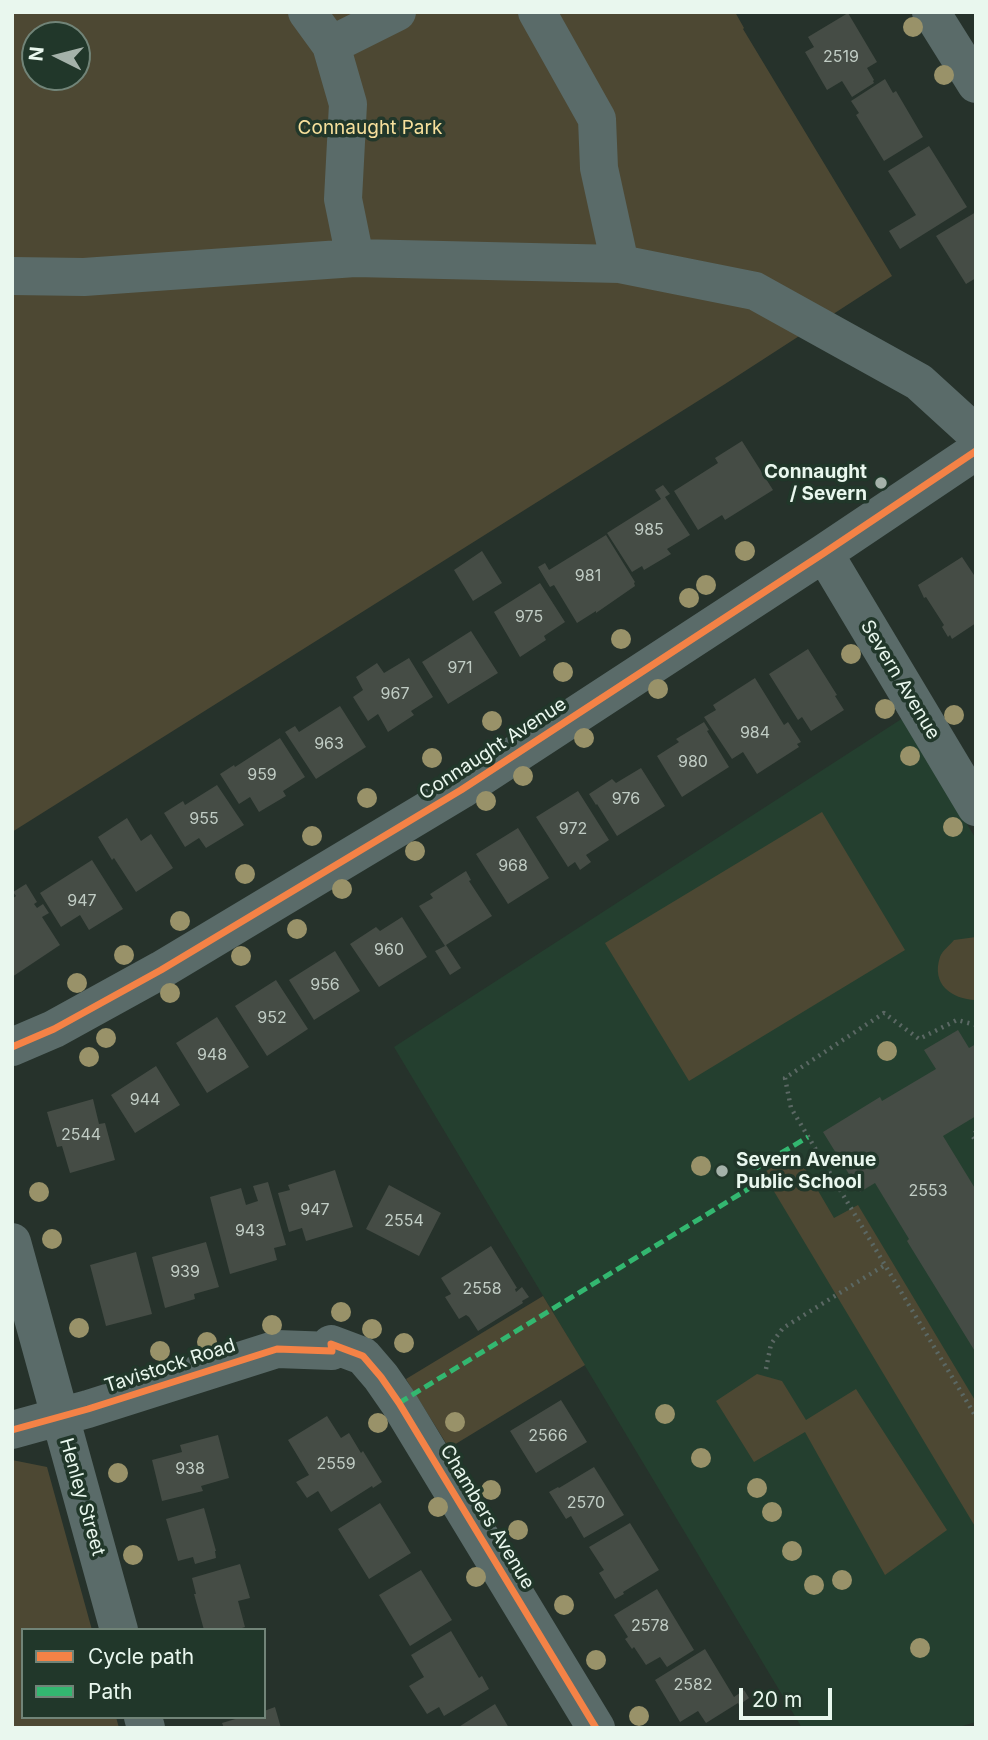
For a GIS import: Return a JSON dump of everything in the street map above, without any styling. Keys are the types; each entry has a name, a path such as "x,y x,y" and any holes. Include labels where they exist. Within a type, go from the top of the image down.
{"street":[{"path":"307,12 331,45 348,104 343,199 355,258"},
{"path":"331,45 397,12"},
{"path":"537,12 597,119 599,169 620,264"},
{"path":"931,12 970,61"},
{"path":"12,276 84,277 355,258 620,264 755,291 919,382 976,434"},
{"name":"Connaught Avenue","path":"12,1047 54,1029 161,970 461,790 976,451"},
{"name":"Severn Avenue","path":"824,553 976,807"},
{"name":"Henley Street","path":"12,1242 118,1628"},
{"name":"Tavistock Road","path":"12,1430 276,1349 332,1351 331,1344"},
{"name":"Chambers Avenue","path":"331,1344 363,1356 381,1377 596,1728"}],"path":[{"path":"976,1025 957,1020 919,1039 884,1013 785,1078 791,1108 976,1417"},
{"path":"976,1132 972,1135 976,1141"},
{"path":"766,1369 771,1344 783,1328 885,1265"}],"shaded area":[{"name":"Severn Avenue Public School","path":"903,718 976,839 976,1722 955,1728 802,1728 394,1047"}],"green space":[{"name":"Connaught Park","path":"12,12 735,12 892,276 725,384 12,832"},
{"path":"822,812 905,950 689,1081 605,943"},
{"path":"976,937 976,1000 959,997 945,988 938,975 938,967 941,955 954,940"},
{"path":"796,1153 834,1218 858,1205 976,1402 976,1528 763,1173"},
{"path":"543,1296 585,1365 449,1448 406,1379"},
{"path":"757,1374 782,1381 806,1420 856,1389 947,1530 885,1575 805,1432 754,1462 716,1401"},
{"path":"12,1460 47,1467 91,1628 21,1628 21,1719 117,1719 119,1728 12,1728"}],"building":[{"path":"848,13 877,62 867,68 874,83 852,97 842,81 827,90 805,52 814,47 808,37"},
{"path":"885,79 893,93 896,91 923,137 884,161 856,115 859,113 851,101"},
{"path":"929,146 967,207 900,249 889,231 916,215 888,171"},
{"path":"976,212 976,278 966,284 936,236"},
{"path":"742,441 773,490 725,520 722,515 698,530 674,491 718,463 715,458"},
{"path":"663,485 670,494 665,497 690,535 667,549 671,554 644,570 642,566 632,572 607,533 661,499 655,490"},
{"path":"606,535 635,586 577,623 554,585 550,587 538,567 545,563 549,570"},
{"path":"482,551 502,583 473,601 454,570"},
{"path":"962,557 976,578 976,623 952,639 950,635 948,637 942,627 944,625 918,585"},
{"path":"540,583 565,622 544,636 546,640 520,657 494,612"},
{"path":"471,631 498,673 448,704 422,662"},
{"path":"808,649 844,710 811,731 802,717 798,720 769,674"},
{"path":"409,658 433,697 411,711 414,715 388,732 378,714 368,721 353,697 363,690 356,677 377,663 384,673"},
{"path":"755,678 784,725 788,722 801,742 797,744 799,747 757,774 743,752 732,759 704,717 716,710 713,705"},
{"path":"340,706 366,747 316,779 285,732 295,726 299,732"},
{"path":"704,722 729,767 682,797 657,756 679,742 676,739"},
{"path":"280,738 305,777 283,791 286,796 259,812 250,797 239,804 220,774"},
{"path":"641,768 665,806 617,836 589,794 612,779 616,783"},
{"path":"217,785 244,825 206,848 199,838 185,847 164,813 183,801 185,805"},
{"path":"578,791 609,840 586,855 591,862 580,870 575,862 568,867 536,817"},
{"path":"127,818 141,841 151,834 173,868 136,892 98,837"},
{"path":"518,828 549,878 508,904 476,854"},
{"path":"92,860 123,909 89,930 80,915 61,927 40,893"},
{"path":"466,871 471,880 469,881 492,916 446,945 461,968 450,975 435,951 445,946 419,906 433,898 430,894"},
{"path":"26,884 37,902 34,904 37,908 43,904 49,913 42,917 60,945 12,977 12,899 16,896 13,892"},
{"path":"402,917 427,957 379,987 350,944 376,927 380,931"},
{"path":"335,951 360,991 314,1020 289,980"},
{"path":"276,980 308,1029 267,1056 235,1006"},
{"path":"217,1017 249,1067 207,1093 176,1043"},
{"path":"958,1030 969,1048 976,1044 976,1116 943,1136 976,1190 976,1353 907,1241 909,1239 875,1183 860,1192 823,1132 880,1097 882,1101 936,1069 924,1050"},
{"path":"156,1066 180,1105 135,1133 111,1095"},
{"path":"93,1099 99,1124 105,1123 115,1160 70,1173 62,1146 57,1147 47,1112"},
{"path":"335,1170 353,1227 306,1241 302,1228 289,1232 278,1193 290,1190 288,1185"},
{"path":"268,1182 286,1245 274,1248 277,1260 230,1274 210,1197 241,1188 246,1205 258,1201 253,1186"},
{"path":"389,1185 441,1213 419,1256 366,1229"},
{"path":"206,1242 219,1287 194,1294 195,1299 165,1308 152,1257"},
{"path":"491,1246 517,1288 516,1292 522,1287 529,1297 478,1331 466,1315 459,1319 445,1297 451,1294 441,1278"},
{"path":"136,1252 152,1314 106,1326 90,1265"},
{"path":"561,1400 587,1442 536,1473 510,1431"},
{"path":"327,1416 341,1438 349,1433 382,1482 331,1512 318,1491 307,1498 296,1482 309,1475 288,1440"},
{"path":"218,1435 229,1478 201,1486 203,1491 162,1501 152,1460 182,1452 180,1445"},
{"path":"594,1467 624,1515 584,1538 571,1516 566,1519 549,1492"},
{"path":"380,1503 411,1553 369,1579 338,1529"},
{"path":"204,1508 216,1558 195,1564 193,1557 178,1561 166,1519"},
{"path":"630,1523 659,1570 615,1599 599,1573 604,1570 589,1547"},
{"path":"240,1564 250,1598 238,1601 245,1627 203,1628 192,1578"},
{"path":"421,1570 452,1620 410,1646 379,1595"},
{"path":"657,1589 694,1650 667,1667 660,1657 646,1665 625,1639 628,1637 614,1615"},
{"path":"451,1631 479,1678 482,1676 489,1689 444,1716 439,1707 427,1714 409,1686 424,1677 411,1655"},
{"path":"705,1649 734,1697 744,1690 749,1698 706,1723 698,1711 680,1722 655,1680"},
{"path":"495,1704 509,1728 457,1728"},
{"path":"275,1707 281,1728 224,1728 222,1723 235,1719 266,1719 266,1710"}],"marked path":[{"path":"399,1403 758,1183 756,1168 808,1137"}],"cycle path":[{"path":"12,1047 54,1029 161,970 461,790 976,451"},
{"path":"12,1430 88,1409 277,1349 332,1351 331,1344 363,1356 399,1403 596,1728"}],"place":[{"name":"Connaught / Severn","path":"881,483"},
{"name":"Severn Avenue Public School","path":"722,1171"}]}
